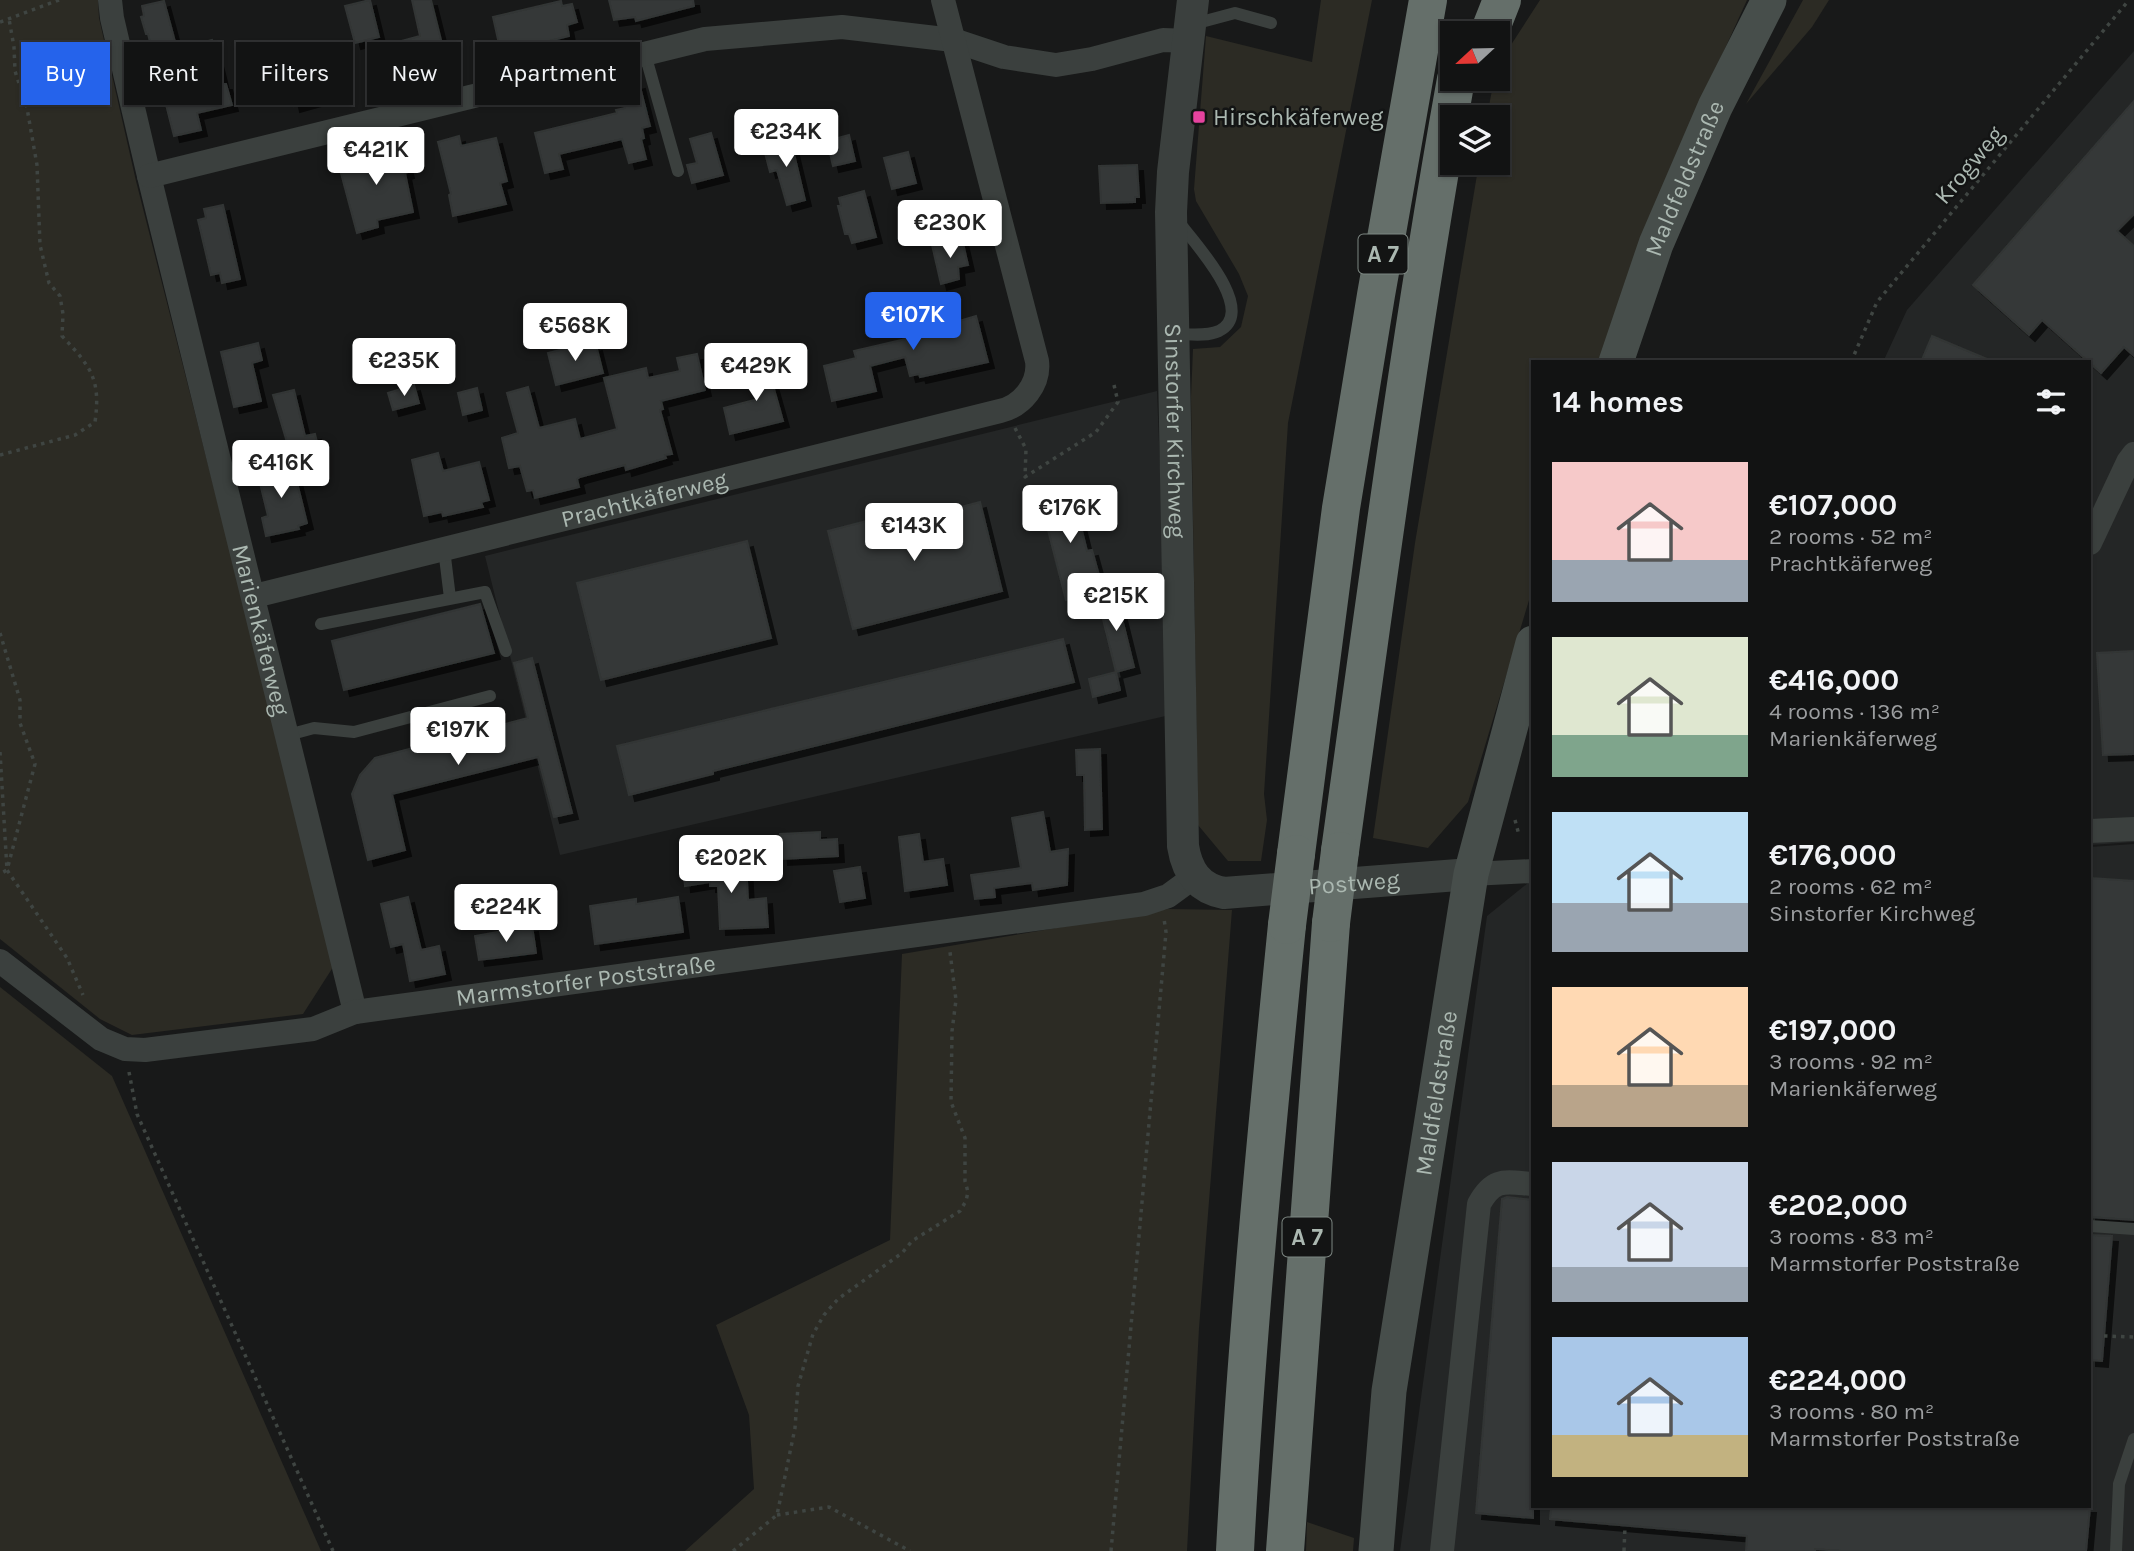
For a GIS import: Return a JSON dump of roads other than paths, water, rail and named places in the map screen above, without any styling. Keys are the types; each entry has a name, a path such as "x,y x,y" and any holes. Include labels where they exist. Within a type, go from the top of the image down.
{"highway":[{"name":"A 7","path":"1235,1551 1241,1434 1262,1178 1287,925 1341,508 1373,308 1428,0"},
{"path":"1468,21 1472,0"},
{"path":"1494,21 1502,0"},
{"name":"A 7","path":"1285,1551 1331,923 1390,497 1442,175"}],"main road":[{"name":"Maldfeldstraße","path":"1617,360 1661,232 1715,107 1769,0"},
{"name":"Maldfeldstraße","path":"1376,1551 1389,1391 1471,874 1531,650"}],"street":[{"name":"Marienkäferweg","path":"110,0 149,176 355,1012"},
{"path":"943,0 953,40"},
{"path":"149,176 705,39 842,27 953,40 1003,57 1056,65 1093,59 1163,40 1191,22"},
{"name":"Sinstorfer Kirchweg","path":"1190,870 1182,832 1171,212 1173,172 1191,22"},
{"name":"Prachtkäferweg","path":"254,596 1000,411 1015,405 1028,392 1037,375 1037,361 953,40"},
{"path":"2091,541 2134,454"},
{"path":"2091,831 2134,829"},
{"name":"Postweg","path":"1190,870 1206,887 1224,893 1531,871"},
{"name":"Marmstorfer Poststraße","path":"0,961 101,1039 125,1049 145,1050 313,1029 355,1012 1144,904 1161,899 1190,870"},
{"path":"1442,1551 1479,1204 1488,1189 1502,1181 1531,1184"}],"lane":[{"path":"1191,22 1235,13 1271,23"},
{"path":"645,54 678,171"},
{"path":"1171,212 1225,284 1233,308 1229,322 1220,330 1207,334 1174,334"},
{"path":"443,549 450,598"},
{"path":"321,624 485,592 506,651"},
{"path":"288,735 314,728 354,732 490,695"},
{"path":"2091,1226 2134,1229"},
{"path":"2116,1551 2119,1484 2134,1439"}],"place":[{"name":"Hirschkäferweg","path":"1199,117"}]}
